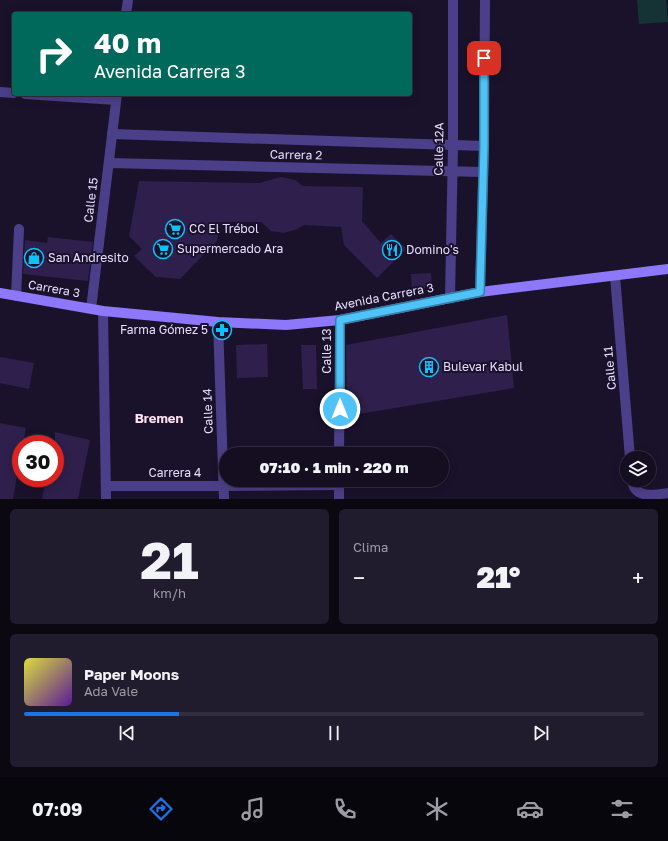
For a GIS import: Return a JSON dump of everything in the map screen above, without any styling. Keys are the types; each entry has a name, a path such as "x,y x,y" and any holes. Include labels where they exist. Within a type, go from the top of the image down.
{"main road":[{"name":"Avenida Carrera 3","path":"103,311 218,322 286,325 340,320 480,292 668,269"},
{"name":"Carrera 3","path":"0,293 103,311"}],"street":[{"path":"126,12 128,0"},
{"name":"Calle 12A","path":"450,298 453,145 453,0"},
{"path":"480,292 484,146 485,0"},
{"path":"0,92 12,93"},
{"path":"86,96 117,97"},
{"name":"Calle 15","path":"91,309 117,97"},
{"name":"Carrera 2","path":"112,134 484,146"},
{"name":"Carrera 2","path":"109,163 483,172"},
{"path":"16,296 19,229"},
{"name":"Calle 11","path":"615,276 629,451"},
{"path":"103,311 106,499"},
{"name":"Calle 13","path":"339,447 340,320"},
{"name":"Calle 14","path":"218,322 223,447"},
{"name":"Carrera 4","path":"106,486 219,486"},
{"name":"Calle 14","path":"224,487 224,499"},
{"path":"339,487 340,499"},
{"path":"634,487 640,494 645,496 668,493"}],"green space":[{"path":"637,0 666,0 668,22 639,24"}],"building":[{"name":"CC El Trébol","path":"280,177 295,180 303,186 363,187 362,221 381,243 391,234 406,249 377,278 344,245 341,227 304,225 295,230 284,233 271,231 261,222 220,222 217,241 180,279 156,277 134,256 142,249 129,236 139,181 260,183"},
{"path":"48,237 93,242 88,281 23,274 25,240 47,243"},
{"path":"431,273 432,287 412,289 411,274"},
{"name":"Bulevar Kabul","path":"507,315 514,388 347,416 346,345"},
{"path":"267,344 268,377 237,378 236,345"},
{"path":"301,345 316,345 317,389 303,389"},
{"path":"0,357 34,363 29,389 0,383"},
{"path":"0,423 26,428 25,435 12,435 12,487 15,487 13,499 0,499"},
{"path":"55,432 90,440 78,499 42,499 44,487 64,487 64,435 55,435"}],"place":[{"name":"CC El Trébol","path":"175,229"},
{"name":"Supermercado Ara","path":"163,249"},
{"name":"Domino's","path":"392,250"},
{"name":"San Andresito","path":"34,258"},
{"name":"Farma Gómez 5","path":"222,330"},
{"name":"Bulevar Kabul","path":"429,367"}],"district":[{"name":"Bremen","path":"159,418"}],"route":[{"path":"340,409 340,320 480,292 484,146 484,58"}]}
